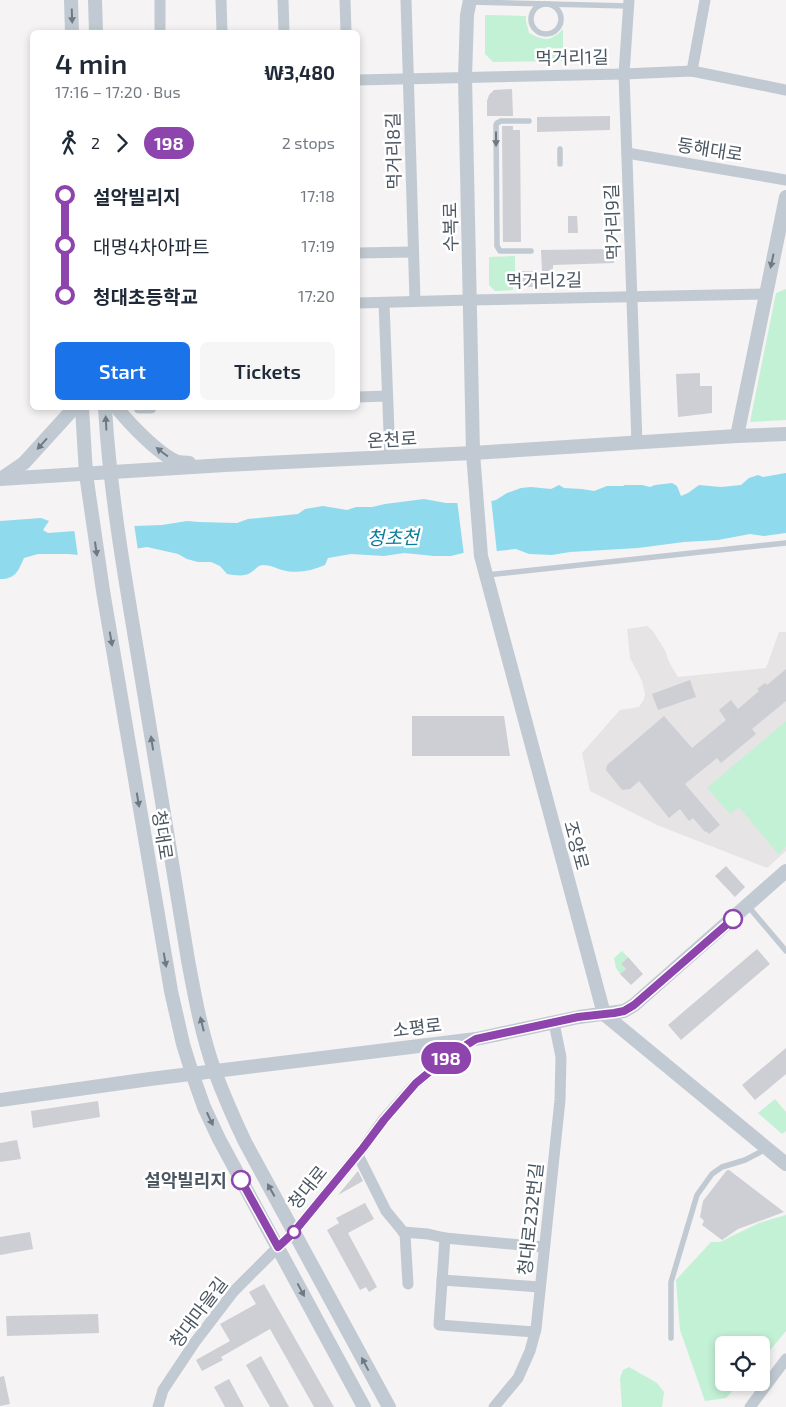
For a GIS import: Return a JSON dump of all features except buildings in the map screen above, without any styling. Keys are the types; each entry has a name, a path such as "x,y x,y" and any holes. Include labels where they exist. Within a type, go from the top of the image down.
{"street":[{"path":"71,0 72,30"},
{"path":"95,0 96,30"},
{"path":"160,0 160,30"},
{"path":"221,0 222,30"},
{"path":"283,0 284,30"},
{"path":"346,0 346,30"},
{"name":"먹거리8길","path":"406,0 412,252 415,301"},
{"path":"692,71 705,0"},
{"name":"수복로","path":"470,1 465,77 473,453"},
{"name":"먹거리9길","path":"629,3 624,74 637,443"},
{"name":"먹거리1길","path":"360,80 692,71 786,90"},
{"name":"동해대로","path":"627,153 786,180"},
{"path":"737,436 786,197"},
{"path":"360,253 412,252"},
{"name":"먹거리2길","path":"360,304 415,301 765,294"},
{"path":"384,303 390,458"},
{"path":"360,397 387,396"},
{"path":"0,479 24,463 72,410"},
{"name":"청대로","path":"82,410 86,474 103,591 171,991 183,1044 204,1107 219,1138 364,1407"},
{"name":"청대로","path":"105,410 114,507 188,960 195,997 215,1071 245,1142 388,1407"},
{"path":"118,410 126,420 162,453 178,462 225,465"},
{"name":"온천로","path":"0,479 786,434"},
{"name":"조양로","path":"473,453 481,556 485,575 604,1014"},
{"name":"소평로","path":"0,1100 192,1073 476,1039 554,1022 624,1011 634,1005 786,871"},
{"path":"604,1014 786,1164"},
{"name":"청대로232번길","path":"494,1407 518,1378 530,1351 535,1332 560,1100 561,1057 554,1022"},
{"name":"청대로","path":"278,1247 294,1232 416,1083 450,1055 476,1039"},
{"path":"358,1155 386,1211 405,1234 408,1284"},
{"path":"403,1232 428,1234 445,1238 544,1247"},
{"path":"445,1238 439,1325 535,1332"},
{"name":"청대마을길","path":"158,1407 163,1390 195,1342 234,1290 278,1247"},
{"path":"442,1280 540,1287"},
{"path":"750,1407 786,1359"}],"lane":[{"path":"470,1 545,4 629,3"},
{"path":"545,4 550,4 558,10 561,20 557,29 547,34 538,32 531,20 531,15 536,7 545,4"},
{"path":"529,121 501,121 497,122 496,125 497,246 500,251 531,251"},
{"path":"560,149 560,164"},
{"path":"485,575 786,543"},
{"path":"748,906 786,951"},
{"path":"671,1338 671,1282 696,1195 712,1174 722,1167 745,1160 767,1149"}],"shaded area":[{"path":"647,626 652,630 665,650 669,662 678,677 766,668 779,632 786,632 786,851 767,868 657,825 590,791 582,753 620,710 639,707 644,699 645,694 642,681 630,658 627,629"}],"green space":[{"path":"485,15 526,16 529,33 543,39 551,38 563,29 563,61 493,62 485,54"},
{"path":"515,256 513,290 495,291 489,285 489,257"},
{"path":"786,289 786,420 750,422 776,293"},
{"path":"786,721 786,847 778,854 739,807 730,814 707,788"},
{"path":"622,951 628,957 621,964 626,969 620,974 616,968 614,958"},
{"path":"775,1099 786,1112 786,1131 782,1134 758,1113"},
{"path":"786,1215 786,1331 770,1350 770,1336 715,1336 715,1391 733,1391 726,1398 705,1401 680,1330 676,1280 711,1242 720,1242 759,1223"},
{"path":"629,1367 657,1383 664,1392 662,1407 622,1407 620,1378 623,1370"}],"water":[{"name":"청초천","path":"786,473 786,533 764,536 750,534 718,540 552,555 529,554 516,549 488,552 471,551 451,556 404,553 384,556 351,554 328,558 325,565 299,572 263,565 248,574 242,575 227,574 220,566 211,562 198,562 178,554 147,547 91,556 38,554 24,558 16,573 10,578 0,579 0,521 41,518 49,521 43,530 48,533 106,527 162,525 187,521 237,523 248,519 298,514 305,509 323,506 347,510 356,507 372,507 424,499 446,503 482,503 496,500 507,493 521,488 551,489 559,485 564,488 594,491 607,486 642,485 650,487 672,483 677,486 681,496 699,485 721,487 741,485 749,478 758,475 763,477"}],"pier":[{"path":"491,498 497,553 464,555 457,500 472,501"},
{"path":"134,523 138,551 91,559 78,557 74,528 96,528 105,524"}],"bus line":[{"name":"198","path":"241,1180 278,1247 294,1232 416,1083 450,1055 476,1039 578,1017 624,1011 634,1005 733,919"}],"place":[{"name":"설악빌리지","path":"241,1180"}]}
